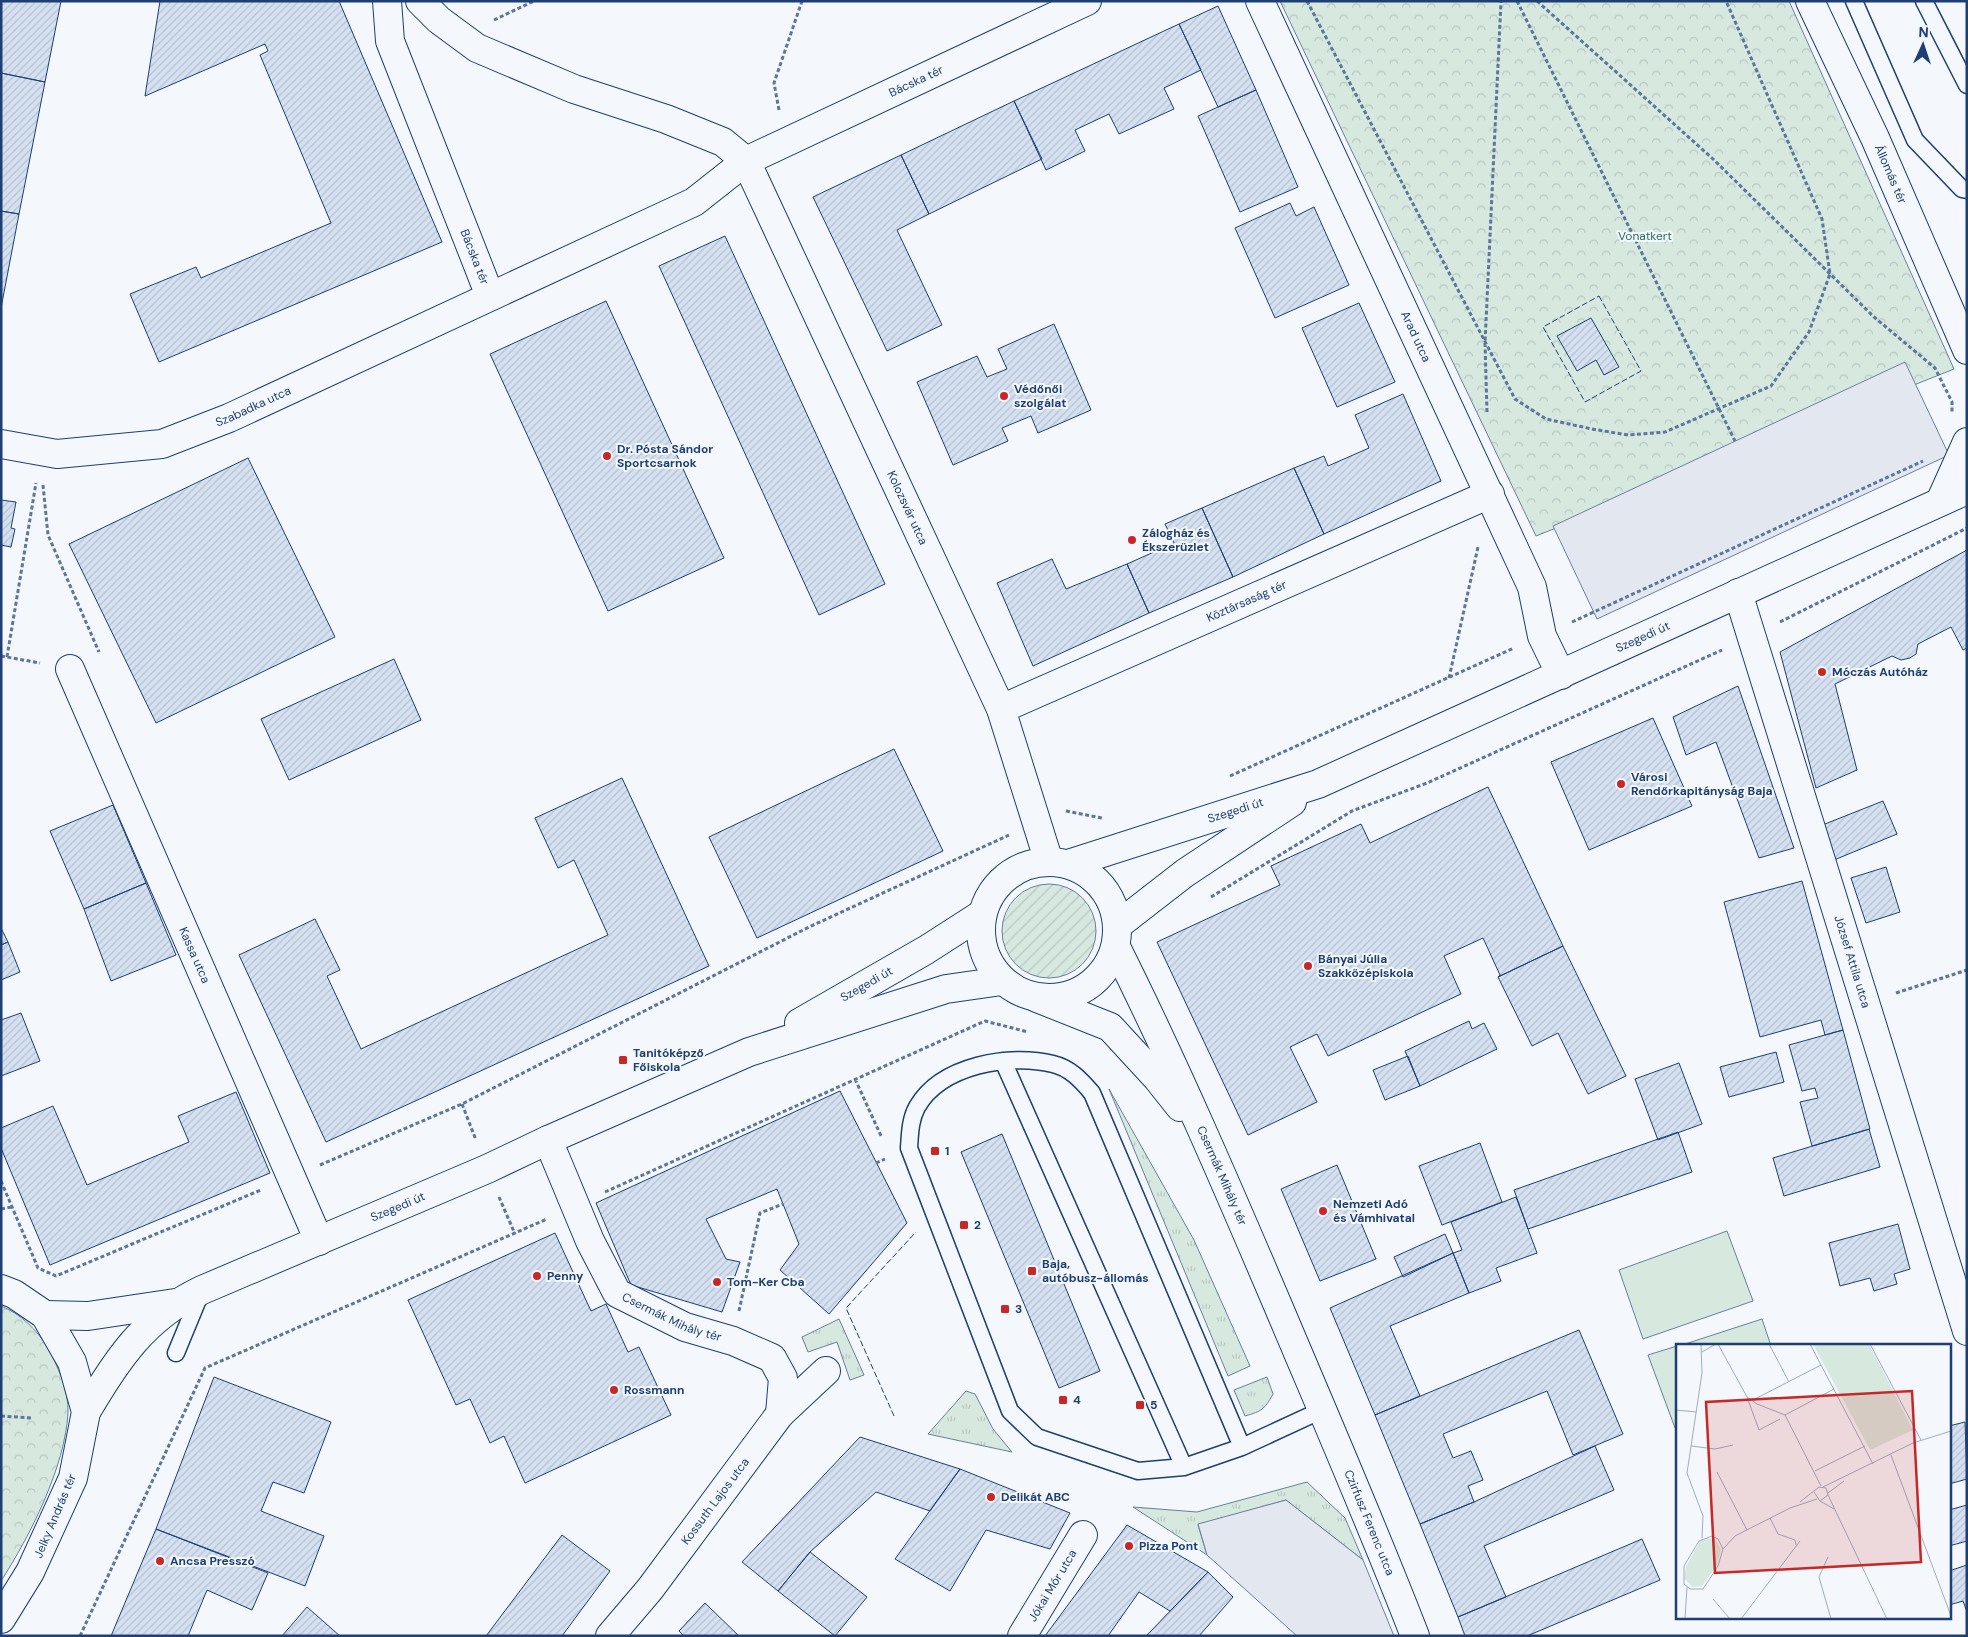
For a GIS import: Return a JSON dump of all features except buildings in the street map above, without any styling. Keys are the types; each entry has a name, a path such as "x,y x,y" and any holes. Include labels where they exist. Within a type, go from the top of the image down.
{"street":[{"name":"Bácska tér","path":"387,1 390,41 490,296 694,202 746,161 1087,1"},
{"path":"420,1 439,20 477,48 574,89 724,142 746,161"},
{"name":"Arad utca","path":"1260,1 1532,587 1542,636 1560,675"},
{"name":"Állomás tér","path":"1810,1 1875,138 1967,350"},
{"name":"Kolozsvár utca","path":"746,161 1000,709 1036,822 1058,863"},
{"name":"Szabadka utca","path":"1,444 57,454 162,444 229,418 490,296"},
{"path":"1940,502 1959,432"},
{"name":"Szegedi út","path":"1058,863 1318,784 1967,490"},
{"name":"Köztársaság tér","path":"1000,709 1490,494"},
{"name":"József Attila utca","path":"1738,593 1750,637 1967,1331"},
{"name":"Kassa utca","path":"70,669 319,1241"},
{"name":"Szegedi út","path":"1117,936 1184,873 1318,784"},
{"path":"1037,998 1059,998 1080,991 1098,978 1110,960 1117,936 1110,898 1096,880 1058,863 1027,866 1007,876 991,893 982,914 980,936 986,958 1002,980 1016,991 1110,1027 1157,1078 1211,1148"},
{"name":"Szegedi út","path":"86,1412 112,1367 130,1344 175,1303 487,1169 548,1140 748,1052 926,950 982,914"},
{"name":"Csermák Mihály tér","path":"1117,936 1145,1005 1211,1148 1322,1410"},
{"name":"Szegedi út","path":"748,1052 946,989 1002,980"},
{"name":"Csermák Mihály tér","path":"548,1140 590,1242 617,1293 685,1327 733,1341 772,1358 783,1378 780,1414"},
{"name":"Jelky András tér","path":"1,1289 14,1294 45,1315 72,1362 86,1412 73,1478 30,1572 1,1619"},
{"path":"45,1315 88,1316 175,1303"},
{"name":"Kossuth Lajos utca","path":"610,1636 650,1588 780,1414 826,1371"},
{"name":"Czirfusz Ferenc utca","path":"1322,1410 1415,1636"},
{"name":"Jókai Mór utca","path":"1022,1636 1083,1535"}],"lane":[{"path":"1854,1 1915,140 1962,189 1967,190"},
{"path":"1924,1 1967,85"},
{"path":"1003,1061 1184,1467"},
{"path":"1242,1447 1092,1093 1076,1074 1053,1064 1003,1061 970,1069 944,1080 929,1092 918,1107 910,1127 909,1148 1010,1411 1037,1437 1138,1471 1184,1467 1242,1447 1322,1410"},
{"path":"176,1352 202,1290"}],"path":[{"path":"460,36 534,1"},
{"path":"788,141 784,133 774,83 802,1"},
{"path":"1307,1 1515,399 1546,419 1628,435 1665,432 1772,386 1809,332 1830,274 1822,219 1726,1"},
{"path":"1488,418 1485,343 1501,1"},
{"path":"1517,1 1735,441"},
{"path":"1537,1 1713,159 1874,317 1935,368 1952,402 1959,432"},
{"path":"7,657 42,451"},
{"path":"1223,779 1542,636 1927,459"},
{"path":"1209,899 1352,811 1427,783 1750,637 1967,528"},
{"path":"1449,678 1479,542"},
{"path":"1,656 70,669"},
{"path":"1,1181 38,1268 56,1276 462,1104 809,927 1061,810 1107,819"},
{"path":"1865,1003 1967,970"},
{"path":"576,1205 985,1021 1037,1034"},
{"path":"855,1079 882,1139"},
{"path":"876,1163 890,1157"},
{"path":"733,1341 760,1213 783,1204"},
{"path":"1,1209 12,1207"},
{"path":"80,1636 205,1368 515,1234"},
{"path":"1,1416 32,1418"}],"green space":[{"name":"Vonatkert","path":"1280,1 1789,1 1954,369 1536,536"},
{"path":"1049,884 1067,888 1082,898 1092,913 1096,931 1092,949 1082,964 1067,974 1049,978 1031,974 1016,964 1006,949 1002,931 1006,913 1016,898 1031,888"},
{"path":"1109,1089 1194,1240 1250,1366 1228,1376"},
{"path":"1727,1231 1753,1301 1643,1339 1619,1270"},
{"path":"1,1306 15,1313 28,1323 48,1348 65,1388 68,1413 60,1456 53,1478 34,1522 1,1581"},
{"path":"839,1319 864,1375 850,1380 837,1342 808,1352 802,1337"},
{"path":"1762,1319 1770,1344 1685,1344"},
{"path":"1676,1346 1675,1428 1648,1355"},
{"path":"1267,1377 1273,1394 1262,1409 1245,1416 1234,1390"},
{"path":"966,1391 975,1394 993,1429 1012,1452 928,1434"},
{"path":"1307,1482 1345,1518 1363,1560 1286,1500 1198,1525 1207,1555 1133,1507 1197,1512"}],"shaded area":[{"path":"1905,362 1949,455 1597,619 1553,526"},
{"path":"1286,1500 1363,1560 1394,1636 1297,1636 1207,1555 1198,1524"}],"fence":[{"path":"1599,296 1641,371 1585,402 1543,327 1599,296"},
{"path":"894,1416 846,1308 916,1232"}],"place":[{"name":"Védőnői szolgálat","path":"1004,396"},
{"name":"Dr. Pósta Sándor Sportcsarnok","path":"607,456"},
{"name":"Zálogház és Ékszerüzlet","path":"1132,540"},
{"name":"Móczás Autóház","path":"1822,672"},
{"name":"Városi Rendőrkapitányság Baja","path":"1621,784"},
{"name":"Bányai Júlia Szakközépiskola","path":"1308,966"},
{"name":"Tanitóképző Főiskola","path":"623,1060"},
{"name":"1","path":"935,1151"},
{"name":"Nemzeti Adó és Vámhivatal","path":"1323,1211"},
{"name":"2","path":"964,1225"},
{"name":"Baja, autóbusz-állomás","path":"1032,1271"},
{"name":"Penny","path":"537,1276"},
{"name":"Tom-Ker Cba","path":"717,1282"},
{"name":"3","path":"1005,1309"},
{"name":"Rossmann","path":"614,1390"},
{"name":"4","path":"1063,1400"},
{"name":"5","path":"1140,1405"},
{"name":"Delikát ABC","path":"991,1497"},
{"name":"Pizza Pont","path":"1129,1546"},
{"name":"Ancsa Presszó","path":"160,1561"}]}
